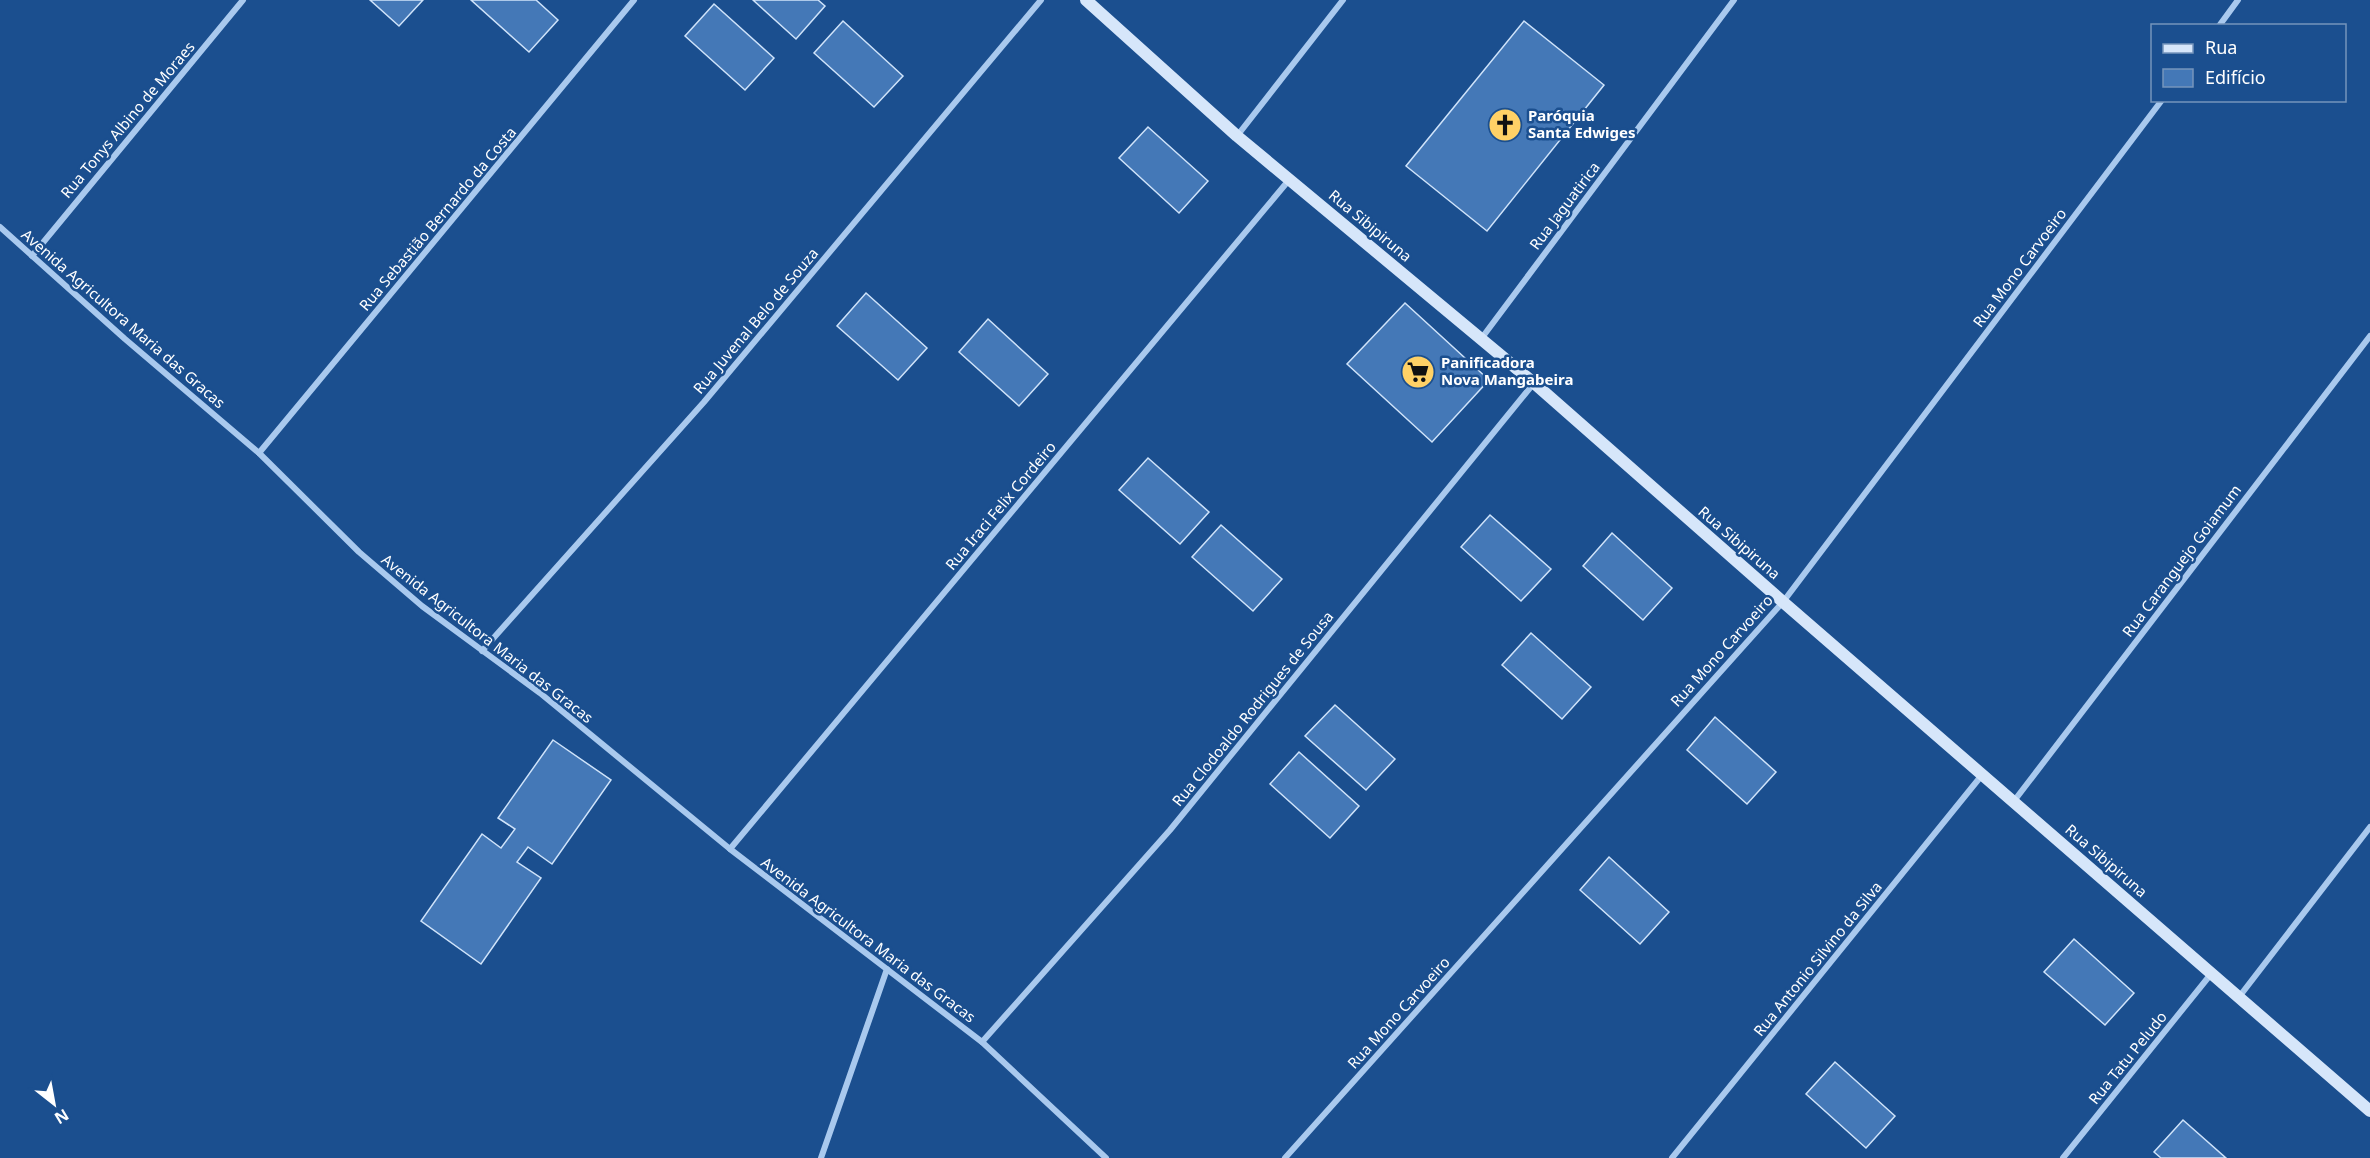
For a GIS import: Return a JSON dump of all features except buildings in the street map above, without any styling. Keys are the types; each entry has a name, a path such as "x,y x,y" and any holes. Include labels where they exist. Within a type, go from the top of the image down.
{"street":[{"name":"Rua Tonys Albino de Moraes","path":"32,256 243,0"},
{"name":"Rua Sebastião Bernardo da Costa","path":"259,453 634,0"},
{"name":"Rua Juvenal Belo de Souza","path":"482,651 704,402 1041,0"},
{"name":"Rua Sibipiruna","path":"1086,0 1237,135 1534,383 2370,1111"},
{"path":"1237,135 1343,0"},
{"name":"Rua Jaguatirica","path":"1481,340 1734,0"},
{"path":"2220,24 2238,0"},
{"name":"Rua Mono Carvoeiro","path":"1285,1158 1783,602 2160,102"},
{"name":"Rua Iraci Felix Cordeiro","path":"730,849 1290,178"},
{"name":"Avenida Agricultora Maria das Gracas","path":"0,227 124,339 259,453 359,552 422,606 540,693 730,849 982,1042 1106,1158"},
{"name":"Rua Caranguejo Goiamum","path":"2014,801 2370,336"},
{"name":"Rua Clodoaldo Rodrigues de Sousa","path":"982,1042 1170,830 1534,383"},
{"name":"Rua Antonio Silvino da Silva","path":"1672,1158 1983,774"},
{"path":"2239,997 2370,827"},
{"path":"820,1158 887,969"},
{"name":"Rua Tatu Peludo","path":"2063,1158 2212,973"}],"place":[{"name":"Paróquia Santa Edwiges","path":"1505,125"},
{"name":"Panificadora Nova Mangabeira","path":"1418,372"}]}
